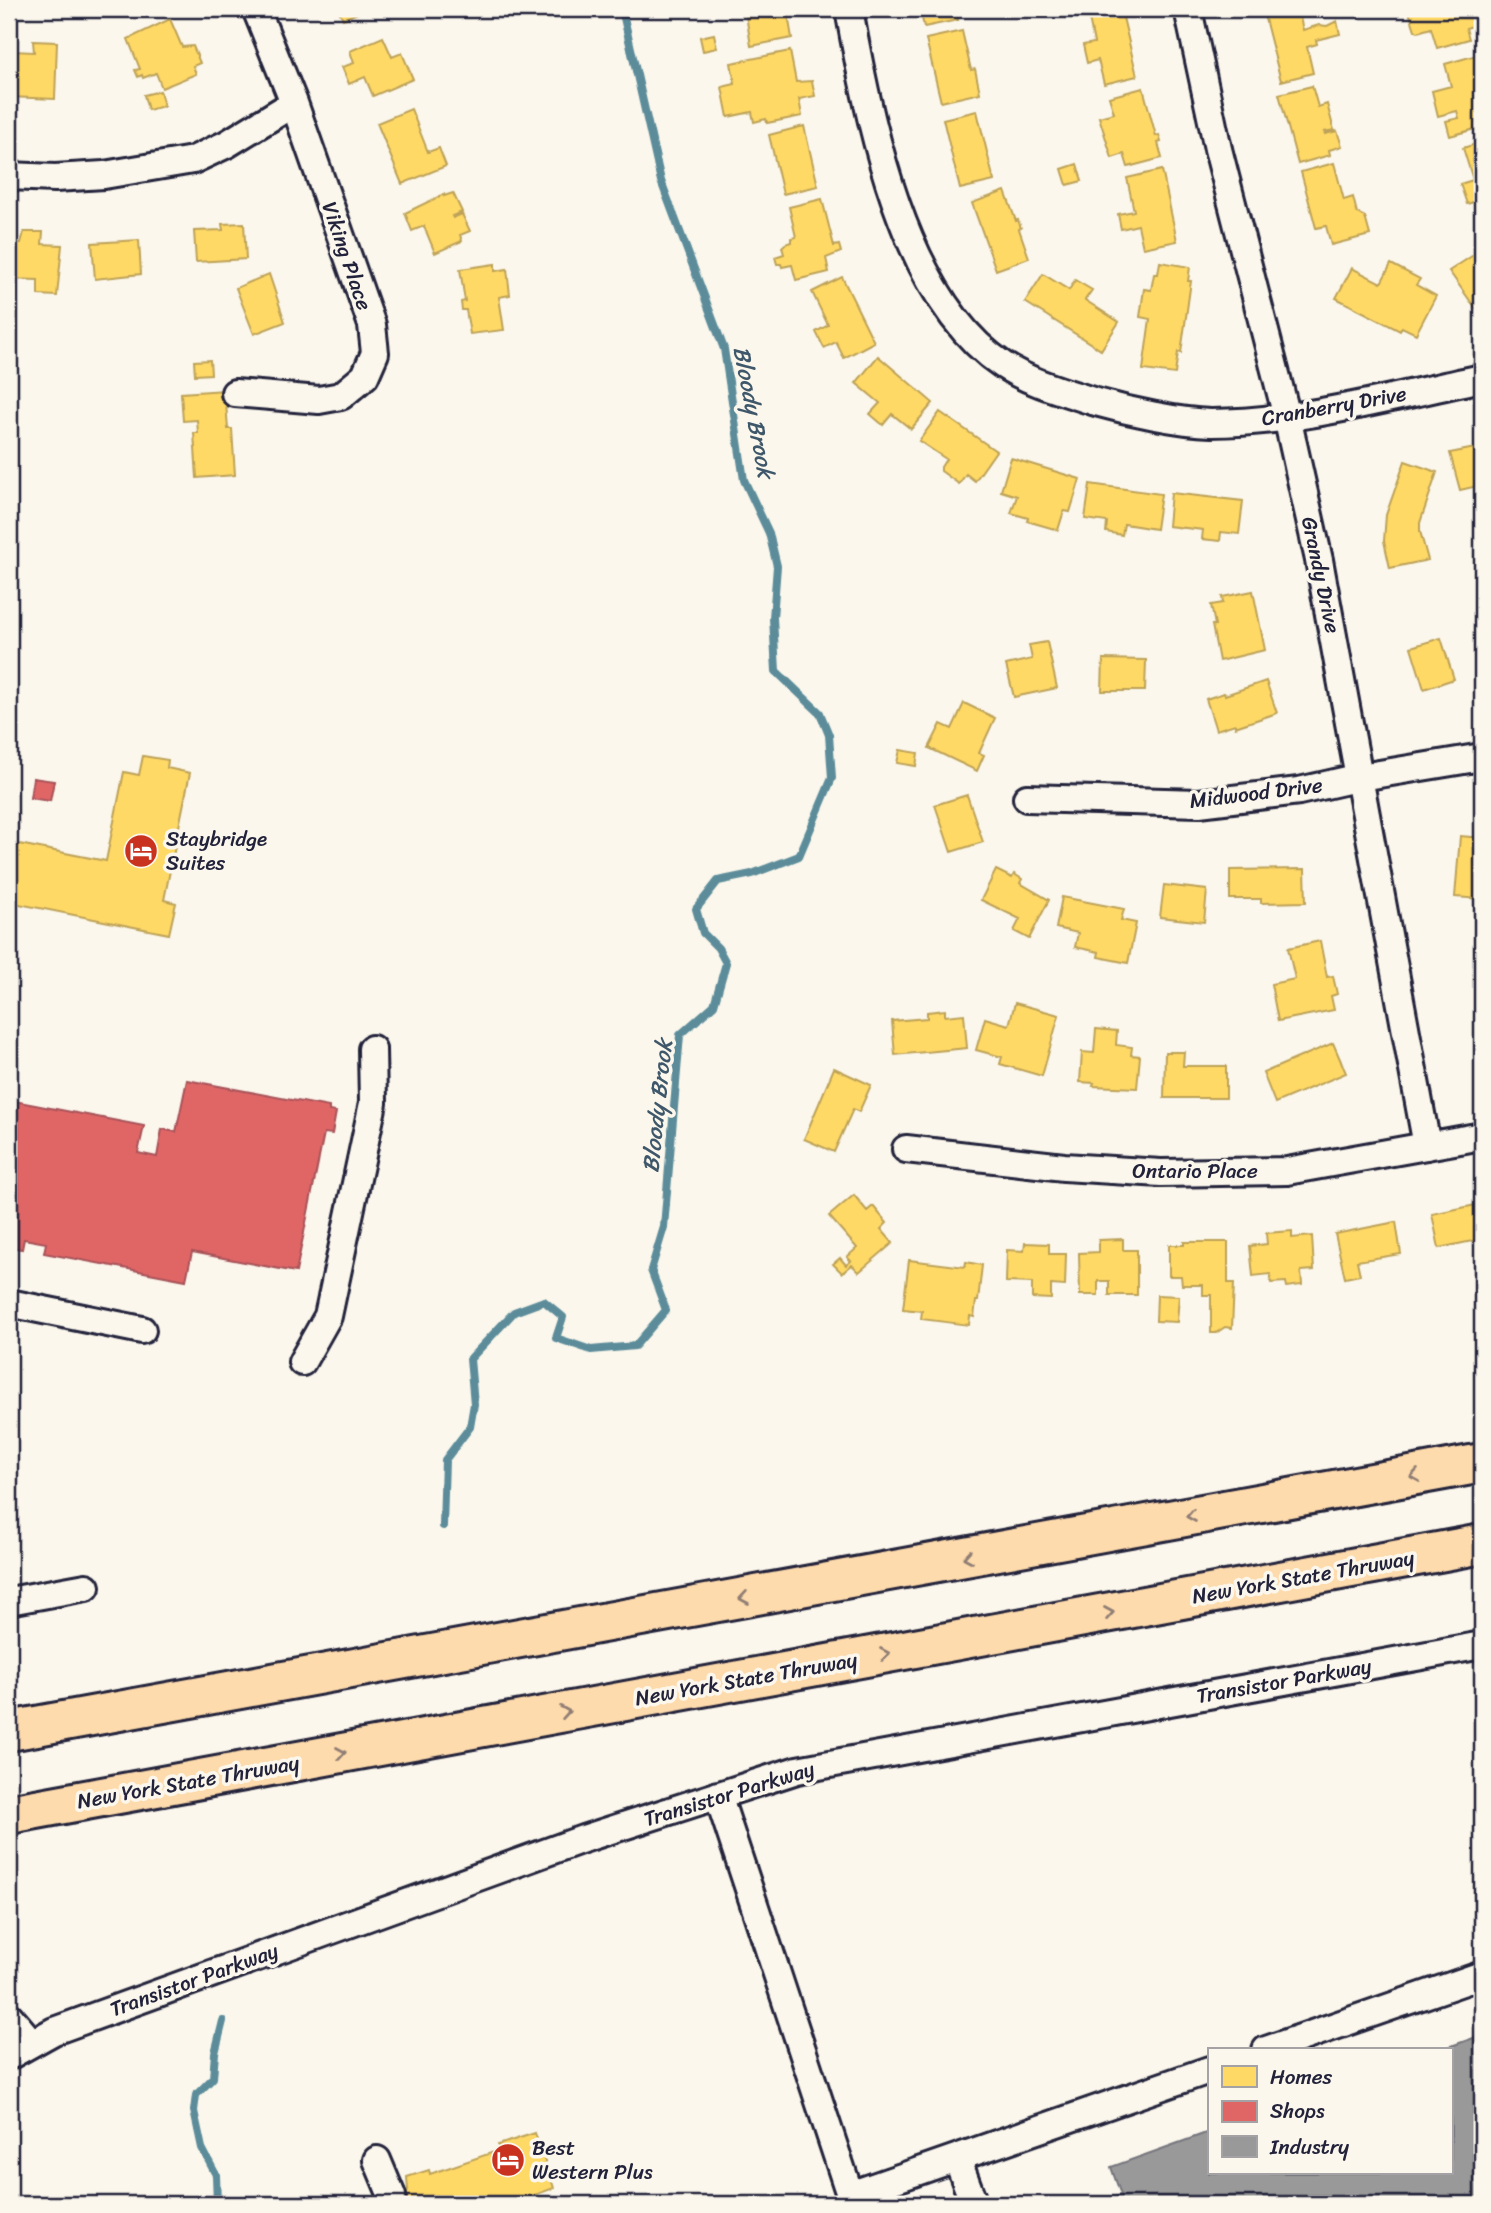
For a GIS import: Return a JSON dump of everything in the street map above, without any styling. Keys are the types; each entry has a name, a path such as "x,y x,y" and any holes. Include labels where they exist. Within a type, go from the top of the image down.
{"highway":[{"path":"9,1731 1482,1463"},
{"name":"New York State Thruway","path":"9,1814 1482,1544"}],"street":[{"name":"Viking Place","path":"235,393 319,400 341,396 365,376 375,353 372,325 294,103 256,9"},
{"name":"Cranberry Drive","path":"849,9 892,196 932,285 961,327 1003,364 1050,388 1126,410 1209,423 1287,418 1482,378"},
{"name":"Grandy Drive","path":"1188,9 1218,149 1287,418 1319,560 1361,776 1427,1146"},
{"path":"9,176 55,178 104,175 193,160 227,144 294,103"},
{"name":"Midwood Drive","path":"1027,798 1199,803 1299,791 1361,776 1482,757"},
{"path":"302,1362 328,1316 373,1103 372,1049"},
{"name":"Ontario Place","path":"906,1149 1064,1167 1161,1173 1287,1171 1482,1136"},
{"path":"9,1303 142,1330"},
{"path":"9,1601 86,1587"},
{"name":"Transistor Parkway","path":"9,2056 67,2026 583,1839 797,1770 1482,1645"},
{"path":"718,1795 852,2200 957,2158 1208,2070"},
{"path":"1272,2048 1482,1975"},
{"path":"9,2016 32,2043"},
{"path":"957,2158 974,2204"},
{"path":"377,2160 392,2196"}],"building: Homes":[{"path":"338,9 367,9 343,19"},
{"path":"745,9 787,9 792,38 751,46"},
{"path":"920,9 956,9 958,20 924,27"},
{"path":"1121,9 1137,76 1104,84 1098,60 1087,63 1083,45 1094,43 1088,14"},
{"path":"1298,9 1303,30 1319,25 1327,26 1337,21 1340,34 1316,40 1317,44 1307,47 1313,73 1281,81 1263,11"},
{"path":"1404,9 1469,9 1473,26 1466,28 1469,39 1437,48 1431,28 1418,32 1415,30 1409,12"},
{"path":"170,19 182,47 193,46 200,63 193,66 196,74 162,88 156,73 138,77 135,70 140,69 128,39"},
{"path":"962,31 971,70 975,69 980,93 941,102 926,39"},
{"path":"714,34 717,48 703,51 700,37"},
{"path":"383,37 392,57 402,53 413,79 373,96 365,77 349,84 342,67 354,63 350,51"},
{"path":"33,41 57,42 55,99 9,97 9,65 12,65 13,51 34,52"},
{"path":"790,51 796,82 812,81 815,96 799,99 802,116 767,123 766,119 754,122 752,112 728,117 722,87 735,84 731,63"},
{"path":"1477,55 1482,76 1482,127 1450,136 1446,121 1459,118 1457,111 1438,116 1432,91 1451,86 1445,64"},
{"path":"1312,86 1318,107 1327,104 1334,130 1324,132 1325,134 1337,131 1342,146 1329,150 1330,155 1298,164 1279,94"},
{"path":"1143,88 1156,136 1159,135 1161,142 1158,143 1162,158 1128,167 1124,154 1112,158 1099,117 1114,113 1109,97"},
{"path":"160,91 164,106 148,110 144,95"},
{"path":"411,109 428,152 439,148 446,166 402,184 377,123"},
{"path":"977,111 994,181 960,189 943,119"},
{"path":"804,126 818,186 783,194 769,135"},
{"path":"1482,142 1481,215 1477,201 1467,204 1460,184 1473,180 1463,148"},
{"path":"1334,163 1344,200 1353,197 1357,213 1365,217 1370,235 1331,245 1326,226 1316,228 1301,172"},
{"path":"1077,164 1082,181 1067,185 1062,169"},
{"path":"1162,170 1177,241 1143,248 1138,225 1121,229 1118,214 1134,211 1127,178"},
{"path":"1005,191 1021,228 1019,229 1029,258 996,270 972,203"},
{"path":"453,193 462,212 452,216 453,218 462,214 470,231 460,235 462,241 435,253 424,226 412,231 405,213 444,194"},
{"path":"822,199 834,246 839,245 841,252 826,258 829,272 796,280 792,265 782,267 777,264 775,257 784,254 782,247 796,237 789,207"},
{"path":"244,223 246,259 196,262 194,231 223,230 222,224"},
{"path":"24,232 43,232 42,244 62,245 57,296 38,295 38,280 9,279 9,243 21,243"},
{"path":"139,240 141,274 95,279 92,243"},
{"path":"1481,250 1482,310 1478,312 1449,271"},
{"path":"1160,262 1190,267 1188,281 1191,281 1181,353 1178,352 1175,374 1143,370 1150,319 1140,317 1144,289 1151,290"},
{"path":"495,264 495,271 507,269 510,295 499,297 504,330 470,334 466,310 462,310 461,302 465,301 460,269"},
{"path":"1391,264 1420,279 1416,285 1436,296 1416,334 1402,327 1400,331 1336,298 1352,268 1381,283"},
{"path":"269,274 285,322 254,334 236,288"},
{"path":"1043,274 1069,290 1075,280 1092,290 1085,300 1119,322 1101,350 1025,302"},
{"path":"842,277 874,342 844,358 836,342 824,348 816,332 828,325 812,292"},
{"path":"878,356 933,403 911,429 892,414 883,425 870,414 880,403 856,383"},
{"path":"210,360 211,374 195,375 194,361"},
{"path":"225,390 228,429 232,429 235,475 197,478 194,433 198,433 197,420 183,421 181,393"},
{"path":"940,412 996,451 975,481 966,474 959,484 941,471 946,459 919,441"},
{"path":"1475,448 1476,453 1482,451 1482,485 1460,490 1450,453"},
{"path":"1011,458 1080,479 1070,512 1064,511 1058,530 1011,513 1017,496 1001,491"},
{"path":"1405,461 1437,472 1420,523 1428,560 1390,568 1384,541 1386,515"},
{"path":"1090,484 1161,494 1156,529 1124,524 1122,535 1106,532 1107,522 1085,519"},
{"path":"1171,493 1243,501 1239,534 1221,532 1220,541 1202,539 1203,530 1168,526"},
{"path":"1253,591 1265,650 1219,661 1211,605 1223,603 1222,597"},
{"path":"1441,638 1454,679 1424,689 1411,647"},
{"path":"1047,642 1057,688 1014,697 1006,665 1032,659 1029,645"},
{"path":"1103,659 1146,660 1145,691 1102,691"},
{"path":"1266,681 1277,713 1235,727 1235,724 1216,730 1206,699"},
{"path":"964,703 995,718 979,753 984,755 977,771 929,748 941,724 952,729"},
{"path":"900,750 918,753 916,766 897,763"},
{"name":"Staybridge Suites","path":"143,756 168,760 167,768 190,773 164,900 176,903 169,934 9,902 9,842 106,861 124,772 139,775"},
{"path":"967,795 983,842 951,852 935,805"},
{"path":"1460,836 1482,838 1482,899 1455,897"},
{"path":"1305,869 1306,902 1261,903 1261,899 1230,899 1230,870"},
{"path":"996,870 1012,878 1014,874 1022,879 1020,883 1049,900 1029,939 1014,931 1020,919 981,900"},
{"path":"1164,885 1207,890 1204,922 1160,917"},
{"path":"1062,897 1124,909 1121,920 1136,923 1128,963 1098,957 1099,952 1075,947 1078,933 1056,928"},
{"path":"1320,941 1327,977 1333,976 1337,994 1331,996 1334,1010 1278,1021 1271,984 1295,979 1288,948"},
{"path":"1482,976 1482,1015 1474,978"},
{"path":"1015,1003 1059,1015 1042,1076 1000,1064 1002,1057 976,1050 985,1018 1009,1025"},
{"path":"945,1010 945,1016 964,1014 967,1048 895,1055 892,1021 927,1018 927,1012"},
{"path":"1096,1029 1117,1031 1116,1045 1132,1047 1131,1055 1140,1056 1137,1088 1093,1086 1094,1083 1080,1082 1082,1052 1094,1053"},
{"path":"1333,1043 1346,1073 1275,1103 1263,1073"},
{"path":"1165,1052 1184,1052 1183,1066 1226,1066 1226,1098 1164,1098"},
{"path":"834,1068 871,1085 859,1112 853,1109 834,1152 804,1139"},
{"path":"854,1195 867,1211 873,1206 887,1223 881,1229 893,1243 859,1272 852,1265 842,1273 833,1264 840,1258 846,1265 851,1261 847,1257 857,1248 829,1216"},
{"path":"1476,1205 1478,1213 1482,1212 1482,1239 1439,1248 1432,1214"},
{"path":"1396,1222 1401,1254 1357,1261 1360,1275 1345,1278 1335,1234"},
{"path":"1292,1231 1292,1238 1312,1236 1314,1270 1301,1271 1302,1285 1287,1287 1286,1282 1271,1283 1270,1274 1253,1276 1250,1246 1267,1244 1266,1233"},
{"path":"1123,1239 1123,1250 1137,1250 1137,1295 1109,1295 1109,1281 1098,1281 1098,1295 1080,1295 1079,1253 1099,1252 1099,1240"},
{"path":"1184,1242 1228,1242 1228,1283 1234,1283 1232,1328 1225,1327 1211,1333 1211,1295 1203,1295 1203,1285 1182,1285 1181,1276 1169,1276 1169,1245 1184,1245"},
{"path":"1025,1243 1049,1244 1049,1254 1066,1254 1065,1286 1051,1285 1051,1299 1032,1298 1032,1283 1006,1282 1007,1250 1024,1251"},
{"path":"909,1260 965,1267 966,1262 982,1265 978,1301 974,1317 970,1316 969,1325 921,1319 922,1311 903,1309"},
{"path":"1157,1295 1179,1296 1177,1322 1156,1321"},
{"name":"Best Western Plus","path":"535,2133 554,2188 518,2201 520,2204 376,2202 408,2191 407,2177 429,2170 430,2174 500,2150 498,2145"}],"building: Shops":[{"path":"33,778 54,781 50,801 30,798"},
{"path":"187,1080 329,1107 329,1111 336,1112 332,1134 324,1133 296,1272 192,1252 186,1280 44,1253 46,1243 24,1239 22,1249 9,1247 9,1100 144,1126 138,1153 157,1157 162,1129 176,1132"}],"building: Industry":[{"path":"1482,2035 1482,2204 1094,2204 1121,2195 1111,2167 1208,2132 1208,2174 1452,2174 1452,2048 1446,2048"}],"waterway":[{"name":"Bloody Brook","path":"443,1526 445,1460 470,1427 474,1404 470,1359 514,1312 544,1301 563,1317 556,1338 591,1350 635,1346 666,1310 651,1270 664,1227 680,1035 714,1005 726,963 718,948 703,933 696,909 718,881 752,874 799,856 832,778 829,735 820,713 776,671 773,618 777,566 769,533 744,480 724,349 661,181 622,9"},
{"path":"217,2204 216,2175 202,2148 194,2111 196,2095 213,2078 215,2053 223,2021"}],"place":[{"name":"Staybridge Suites","path":"141,851"},
{"name":"Best Western Plus","path":"508,2160"}]}
